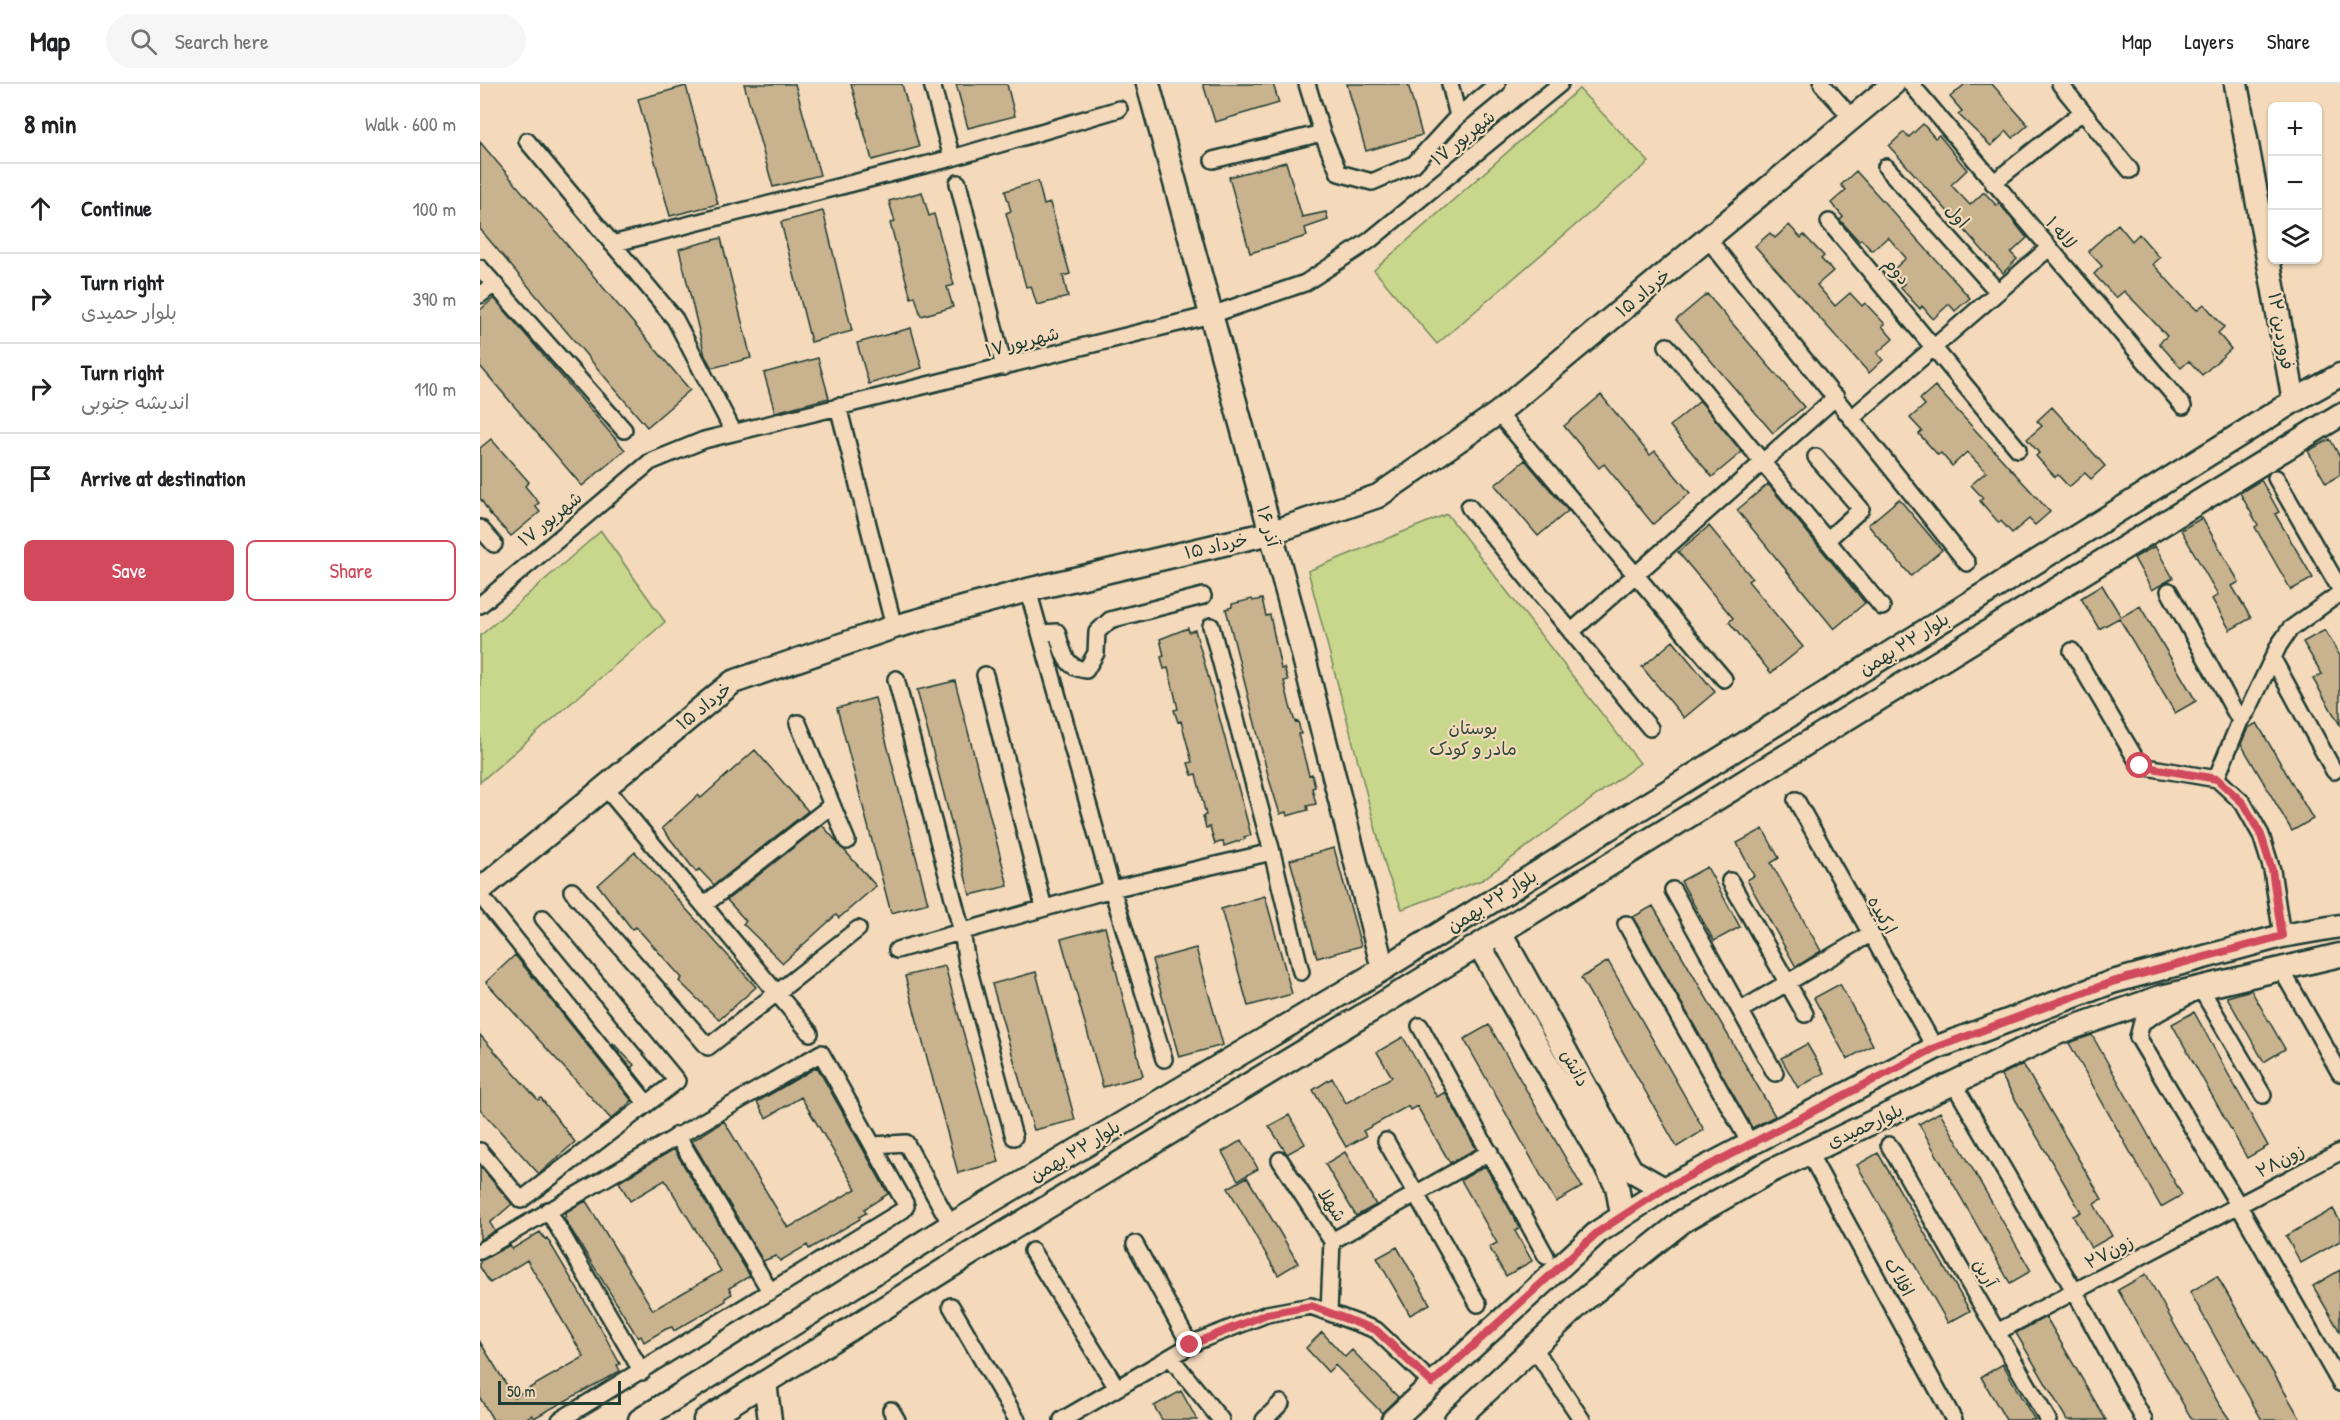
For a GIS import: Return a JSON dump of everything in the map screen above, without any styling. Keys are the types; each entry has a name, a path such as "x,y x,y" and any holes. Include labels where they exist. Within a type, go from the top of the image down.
{"main road":[{"name":"۱۶ آذر","path":"1148,84 1270,533 1383,969"},
{"name":"۱۵ خرداد","path":"480,892 733,682 894,627 1028,590 1270,533 1378,496 1498,413 1893,84"},
{"name":"۱۲ فروردین","path":"2236,84 2294,401"},
{"name":"بلوار ۲۲ بهمن","path":"640,1420 951,1225 1383,969 2294,401 2340,375"},
{"name":"بلوار ۲۲ بهمن","path":"705,1420 730,1414 765,1383 2340,415"},
{"path":"1825,693 1842,721"},
{"path":"1393,1420 1598,1232 1664,1189 1935,1048 2112,982 2282,936 2340,926"},
{"name":"دانش","path":"1500,932 1631,1170 1664,1189"},
{"name":"دانش","path":"1479,945 1617,1186 1622,1215"},
{"name":"بلوارحمیدی","path":"1456,1420 1584,1300 1683,1221 1809,1153 2057,1034 2161,997 2340,955"},
{"path":"1253,1046 1270,1072"},
{"path":"765,1383 770,1420"}],"street":[{"path":"932,84 952,158"},
{"path":"1307,84 1322,133 1339,174 1372,182 1414,164 1458,116 1497,84"},
{"path":"1450,84 1458,116"},
{"name":"۱۷ شهریور","path":"480,605 650,462 733,431 1211,315 1305,283 1369,241 1560,84"},
{"path":"1821,84 1852,118"},
{"name":"لاله ۱","path":"1911,84 2183,406"},
{"path":"2060,84 2130,170"},
{"path":"612,244 952,158 1119,109"},
{"path":"1993,183 2082,112"},
{"path":"1213,160 1322,133"},
{"path":"527,141 675,319 733,431"},
{"name":"اول","path":"1886,167 1998,292"},
{"path":"958,183 1004,367"},
{"name":"دوم","path":"1829,222 1935,346 2018,449"},
{"path":"1708,239 1853,417 1967,563"},
{"path":"1853,417 2049,248"},
{"path":"480,268 624,430"},
{"path":"480,295 494,284"},
{"path":"1667,345 1882,607"},
{"path":"1571,632 1836,397"},
{"path":"838,406 894,627"},
{"path":"1498,413 1724,679"},
{"path":"1816,457 1862,509 1827,540"},
{"path":"2216,779 2240,721 2290,629 2340,591 2276,478"},
{"path":"1469,507 1650,728"},
{"path":"480,528 494,544"},
{"path":"1028,590 1042,633 1112,889 1164,1059"},
{"path":"2169,591 2240,721"},
{"path":"1042,633 1057,632 1065,660 1075,669 1086,670 1096,653 1097,632 1110,620 1203,596"},
{"path":"1211,626 1272,852 1301,972"},
{"path":"2072,651 2140,766 2216,779 2243,803 2261,835 2272,870 2282,936"},
{"path":"2273,659 2334,771"},
{"path":"985,675 1044,908"},
{"path":"896,679 962,932 967,963 1014,1137"},
{"path":"798,723 847,841"},
{"path":"605,787 810,1033"},
{"name":"ارکیده","path":"1796,800 1935,1048"},
{"path":"704,905 832,805"},
{"path":"897,950 1112,889 1272,852"},
{"path":"1730,881 1805,1014"},
{"path":"1673,890 1775,1073"},
{"path":"572,891 708,1047 858,929"},
{"path":"480,892 647,1104"},
{"path":"480,1151 521,1200 676,1081 543,918"},
{"path":"1626,924 1751,1145"},
{"path":"1740,1010 1870,934"},
{"path":"2280,968 2340,1073"},
{"path":"2263,1095 2201,989 2142,1022 2138,1037 2239,1206 2340,1383"},
{"path":"1420,1026 1545,1256"},
{"path":"480,1251 820,1053 874,1145 906,1206 642,1372 560,1420"},
{"path":"1954,1084 2075,1292 2145,1420"},
{"path":"677,1135 771,1292"},
{"path":"1386,1141 1478,1304"},
{"path":"874,1145 906,1143 951,1225"},
{"name":"آرین","path":"1889,1145 2048,1420"},
{"path":"1332,1241 1490,1152"},
{"name":"زون۲۸","path":"2239,1206 2340,1152"},
{"name":"افلاک","path":"1809,1153 1954,1420"},
{"name":"شهلا","path":"1280,1160 1332,1241 1329,1312"},
{"name":"زون۲۷","path":"1997,1332 2239,1206"},
{"path":"548,1210 642,1372"},
{"path":"1135,1244 1190,1345"},
{"path":"1032,1251 1117,1388"},
{"path":"951,1306 1017,1420"},
{"path":"1062,1420 1190,1345 1267,1314 1311,1306 1376,1330 1432,1383"},
{"path":"1534,1348 1582,1420"},
{"path":"1170,1357 1221,1420"},
{"path":"1264,1420 1281,1403"}],"green space":[{"path":"1579,89 1649,162 1437,344 1374,270"},
{"name":"بوستان مادر و کودک","path":"1447,514 1640,763 1482,880 1402,909 1387,872 1308,571"},
{"path":"601,531 665,622 480,782 480,636"}],"building":[{"path":"744,84 795,84 820,175 773,187"},
{"path":"851,84 902,84 919,147 872,160"},
{"path":"956,84 1007,84 1015,116 968,128"},
{"path":"1203,84 1273,84 1279,103 1215,122"},
{"path":"1347,84 1408,84 1422,135 1366,151"},
{"path":"1965,84 1992,84 2028,125 2013,138 2007,131 1991,146 1958,114 1962,111 1950,97"},
{"path":"686,86 718,204 670,216 638,99"},
{"path":"1923,124 1935,138 1939,135 1967,170 1951,185 1970,205 1984,192 1996,205 1999,203 2027,238 2011,253 2017,259 2003,273 1889,146 1904,132 1909,137"},
{"path":"480,142 690,390 647,427 480,229"},
{"path":"1286,162 1302,217 1326,212 1328,220 1305,228 1307,236 1250,253 1229,177"},
{"path":"1856,171 1970,298 1955,311 1949,304 1933,319 1922,306 1920,309 1900,287 1904,284 1892,271 1906,258 1888,237 1872,251 1861,239 1859,241 1840,220 1843,217 1831,203 1846,190 1841,185"},
{"path":"1038,181 1044,205 1050,203 1070,274 1063,276 1068,297 1037,305 1031,286 1026,287 1006,213 1011,211 1005,191"},
{"path":"922,192 929,216 934,214 954,285 947,287 953,307 921,316 915,296 911,298 890,223 895,222 889,201"},
{"path":"823,211 852,331 811,342 781,222"},
{"path":"2118,224 2132,241 2139,234 2160,258 2153,264 2181,295 2197,310 2204,304 2224,327 2218,333 2231,349 2202,375 2189,361 2181,368 2159,343 2167,336 2124,291 2116,298 2094,274 2102,266 2088,251"},
{"path":"1789,225 1801,238 1804,235 1824,256 1821,259 1833,271 1817,285 1835,306 1850,293 1862,306 1865,303 1885,324 1882,326 1893,339 1877,353 1883,360 1869,373 1755,246 1770,233 1775,238"},
{"path":"721,238 751,358 712,368 705,356 679,249"},
{"path":"1707,294 1804,407 1773,433 1676,320"},
{"path":"494,298 625,450 582,486 480,366 480,310"},
{"path":"911,328 922,368 869,384 857,343"},
{"path":"818,358 829,398 775,412 764,373"},
{"path":"1935,386 2050,512 2035,525 2029,519 2012,533 2001,521 1999,523 1980,501 1983,498 1971,485 1986,472 1967,452 1952,466 1941,453 1938,455 1919,434 1922,431 1910,418 1925,405 1920,399"},
{"path":"1601,395 1650,455 1655,451 1690,493 1653,524 1604,464 1599,468 1564,426"},
{"path":"1700,401 1742,452 1712,477 1670,426"},
{"path":"2052,407 2105,466 2091,479 2085,473 2069,487 2058,475 2055,477 2036,456 2039,453 2027,439 2042,426 2037,421"},
{"path":"491,439 529,482 525,486 539,503 535,506 540,512 511,536 490,514 480,498 480,448"},
{"path":"2330,439 2340,457 2340,475 2326,483 2308,451"},
{"path":"1525,460 1568,511 1538,536 1495,485"},
{"path":"2261,480 2279,512 2275,514 2313,578 2291,590 2255,527 2258,525 2240,493"},
{"path":"1768,484 1865,603 1834,629 1737,510"},
{"path":"1899,499 1942,550 1911,576 1868,525"},
{"path":"2202,518 2239,582 2232,586 2251,618 2230,630 2212,599 2218,595 2181,530"},
{"path":"1709,526 1752,578 1748,581 1803,647 1771,673 1729,622 1733,618 1678,552"},
{"path":"2155,546 2173,578 2152,590 2134,558"},
{"path":"2102,585 2121,617 2140,606 2196,701 2175,713 2119,618 2099,629 2081,598"},
{"path":"1252,599 1253,601 1262,599 1266,616 1270,615 1281,669 1284,668 1288,680 1284,681 1290,706 1295,722 1298,721 1301,734 1298,734 1309,775 1312,774 1315,787 1312,788 1316,804 1307,806 1308,810 1287,816 1286,812 1280,814 1269,779 1226,609 1232,607 1232,604"},
{"path":"1188,628 1189,632 1195,630 1251,835 1224,846 1223,841 1215,844 1210,827 1206,828 1203,816 1206,815 1196,774 1192,775 1188,763 1192,762 1181,721 1178,722 1174,710 1178,709 1168,668 1164,669 1161,657 1164,656 1160,639"},
{"path":"2325,630 2340,656 2340,725 2313,679 2322,674 2303,642"},
{"path":"1673,641 1715,692 1684,718 1642,667"},
{"path":"955,681 1008,886 970,895 917,690"},
{"path":"875,698 928,903 891,913 837,708"},
{"path":"2257,723 2313,819 2292,831 2241,744 2248,728"},
{"path":"755,750 808,811 714,885 699,869 696,872 662,828 698,795 701,798"},
{"path":"822,825 876,886 839,918 836,915 783,963 743,924 746,921 727,900"},
{"path":"1763,829 1779,858 1771,863 1821,951 1796,967 1747,880 1754,876 1737,843"},
{"path":"1334,848 1361,946 1317,958 1290,860"},
{"path":"635,852 756,987 719,1020 679,981 682,978 636,927 632,929 598,885"},
{"path":"1707,867 1740,927 1714,941 1681,881"},
{"path":"1265,896 1292,994 1248,1006 1221,909"},
{"path":"1653,906 1775,1116 1752,1128 1633,917"},
{"path":"1105,927 1143,1076 1103,1087 1061,939"},
{"path":"1196,948 1223,1045 1179,1057 1152,960"},
{"path":"515,955 632,1101 611,1119 486,982"},
{"path":"1608,961 1704,1130 1677,1147 1581,978"},
{"path":"945,966 999,1162 958,1173 905,976"},
{"path":"1036,972 1075,1120 1034,1130 992,984"},
{"path":"1840,984 1873,1045 1847,1059 1814,998"},
{"path":"2251,990 2285,1049 2264,1062 2227,997"},
{"path":"2194,1012 2268,1146 2247,1158 2172,1024"},
{"path":"1489,1025 1582,1187 1556,1202 1464,1039"},
{"path":"480,1035 538,1100 541,1098 575,1142 539,1174 480,1109"},
{"path":"2092,1035 2182,1195 2161,1207 2069,1043"},
{"path":"1403,1037 1437,1097 1445,1092 1476,1149 1450,1163 1417,1106 1410,1110 1408,1106 1363,1131 1366,1136 1346,1147 1313,1090 1332,1078 1346,1103 1392,1077 1377,1052"},
{"path":"612,1044 634,1065 631,1068"},
{"path":"1807,1044 1824,1073 1798,1088 1781,1058"},
{"path":"2023,1064 2102,1199 2094,1204 2112,1236 2091,1248 2073,1216 2081,1212 2001,1075"},
{"path":"817,1067 888,1194 864,1209 866,1213 859,1217 860,1219 809,1249 807,1245 780,1261 776,1256 763,1261 692,1141 724,1121 788,1228 856,1189 801,1097 766,1118 757,1102"},
{"path":"1940,1112 2031,1271 2010,1283 1919,1124"},
{"path":"1289,1115 1305,1144 1287,1154 1269,1126"},
{"path":"1242,1140 1258,1169 1238,1180 1222,1152"},
{"path":"674,1149 750,1276 729,1288 732,1294 725,1298 726,1301 674,1331 672,1327 666,1329 644,1342 641,1336 638,1338 564,1218 566,1216 564,1213 586,1201 653,1310 721,1271 665,1180 630,1201 619,1182"},
{"path":"1345,1152 1376,1205 1356,1216 1325,1164"},
{"path":"1878,1153 1970,1311 1948,1323 1857,1165"},
{"path":"480,1166 512,1204 490,1223 495,1231 480,1240"},
{"path":"1485,1166 1520,1228 1515,1231 1532,1261 1506,1276 1489,1247 1497,1243 1461,1180"},
{"path":"1247,1177 1298,1263 1278,1275 1228,1188"},
{"path":"2333,1209 2340,1221 2340,1241 2301,1263 2286,1236"},
{"path":"540,1232 545,1239 547,1238 600,1327 620,1364 617,1365 620,1371 534,1418 532,1415 523,1420 493,1420 480,1398 480,1342 514,1397 584,1357 527,1260 490,1283 480,1267 480,1261 510,1245 512,1249"},
{"path":"1397,1247 1430,1304 1410,1315 1377,1258"},
{"path":"2340,1270 2340,1332 2313,1286"},
{"path":"2146,1274 2230,1420 2194,1420 2190,1416 2118,1290"},
{"path":"2217,1276 2301,1420 2262,1420 2190,1292"},
{"path":"2046,1317 2106,1420 2067,1420 2016,1333"},
{"path":"1322,1332 1345,1357 1352,1350 1398,1397 1382,1413 1335,1365 1328,1372 1306,1348"},
{"path":"2003,1364 2035,1420 2006,1420 1981,1377"},
{"path":"1181,1391 1197,1420 1162,1420 1154,1406"}],"route":[{"path":"1190,1345 1267,1314 1311,1306 1376,1330 1432,1383 1598,1232 1664,1189 1935,1048 2112,982 2282,936 2272,870 2261,835 2243,803 2217,779 2140,766"}]}
